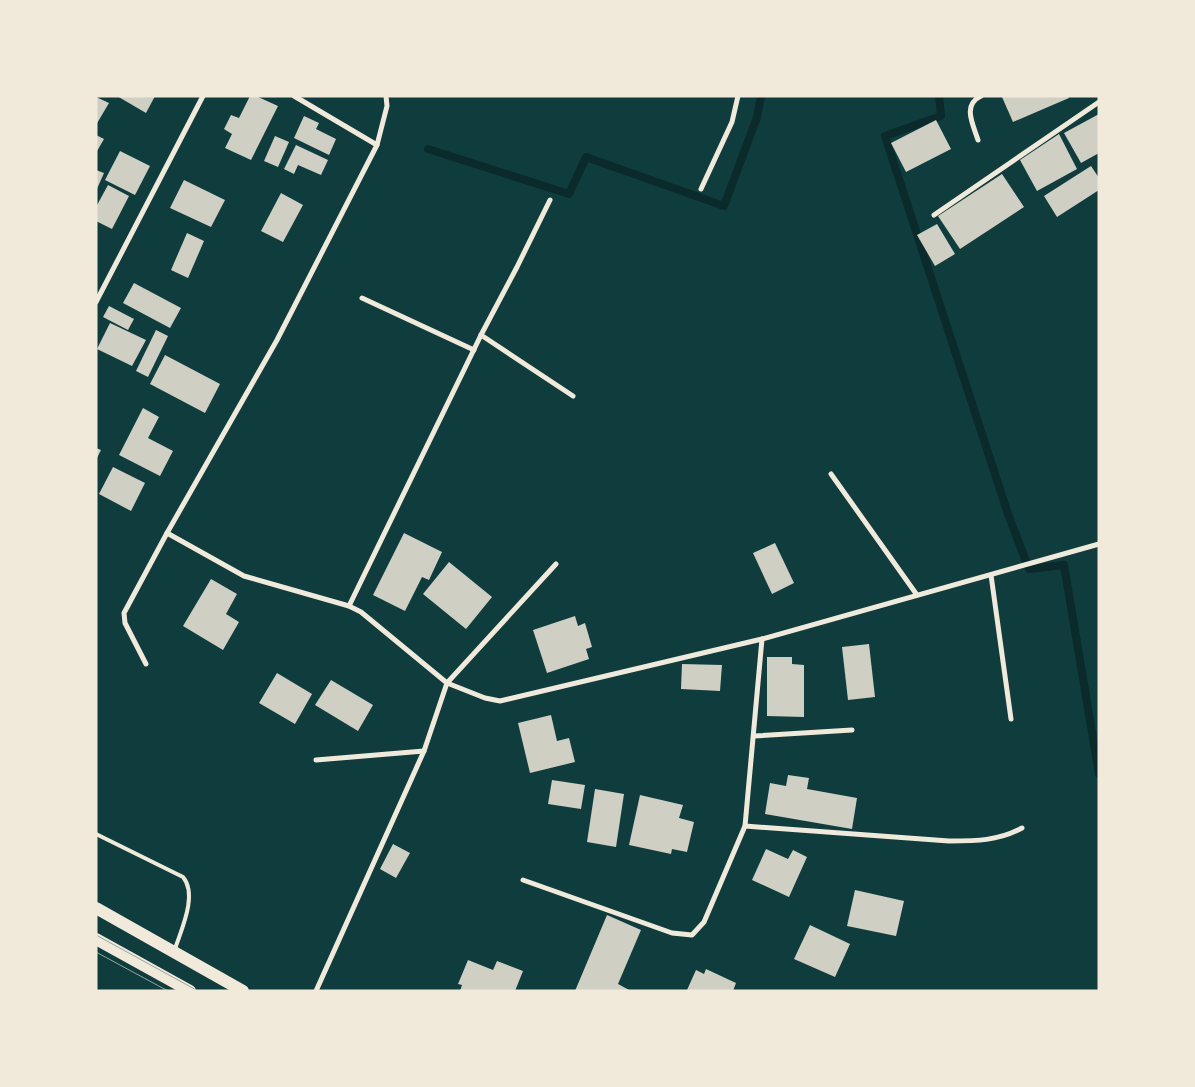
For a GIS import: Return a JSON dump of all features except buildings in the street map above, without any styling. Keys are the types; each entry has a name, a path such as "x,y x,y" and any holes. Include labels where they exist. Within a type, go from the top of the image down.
{"main road":[{"path":"96,908 243,991"},
{"path":"96,940 190,991"}],"street":[{"path":"96,302 203,96"},
{"path":"294,96 377,145"},
{"path":"146,664 125,624 124,613 167,533 277,340 377,145 387,106 386,96"},
{"path":"701,189 732,122 738,96"},
{"path":"978,140 969,112 970,104 982,96"},
{"path":"934,215 1099,102"},
{"path":"349,606 481,335 550,200"},
{"path":"362,298 474,350"},
{"path":"481,335 573,396"},
{"path":"831,474 917,595"},
{"path":"167,533 244,576 349,606 360,612 448,684 485,698 500,701 762,639 1099,544"},
{"path":"316,991 424,751 448,684 556,564"},
{"path":"991,575 1011,719"},
{"path":"523,880 672,933 692,935 704,922 746,826 762,639"},
{"path":"754,736 852,730"},
{"path":"316,760 424,751"},
{"path":"746,826 949,841 983,841 1010,835 1022,828"}],"lane":[{"path":"96,834 183,877 187,882 189,895 188,909 174,952"}],"waterway":[{"path":"428,149 569,194 586,157 724,206 757,117 761,96"},
{"path":"939,96 941,116 885,136 1008,514 1029,569 1064,565 1099,774"}],"tram line":[{"path":"96,935 198,991"},
{"path":"96,952 168,991"}]}
